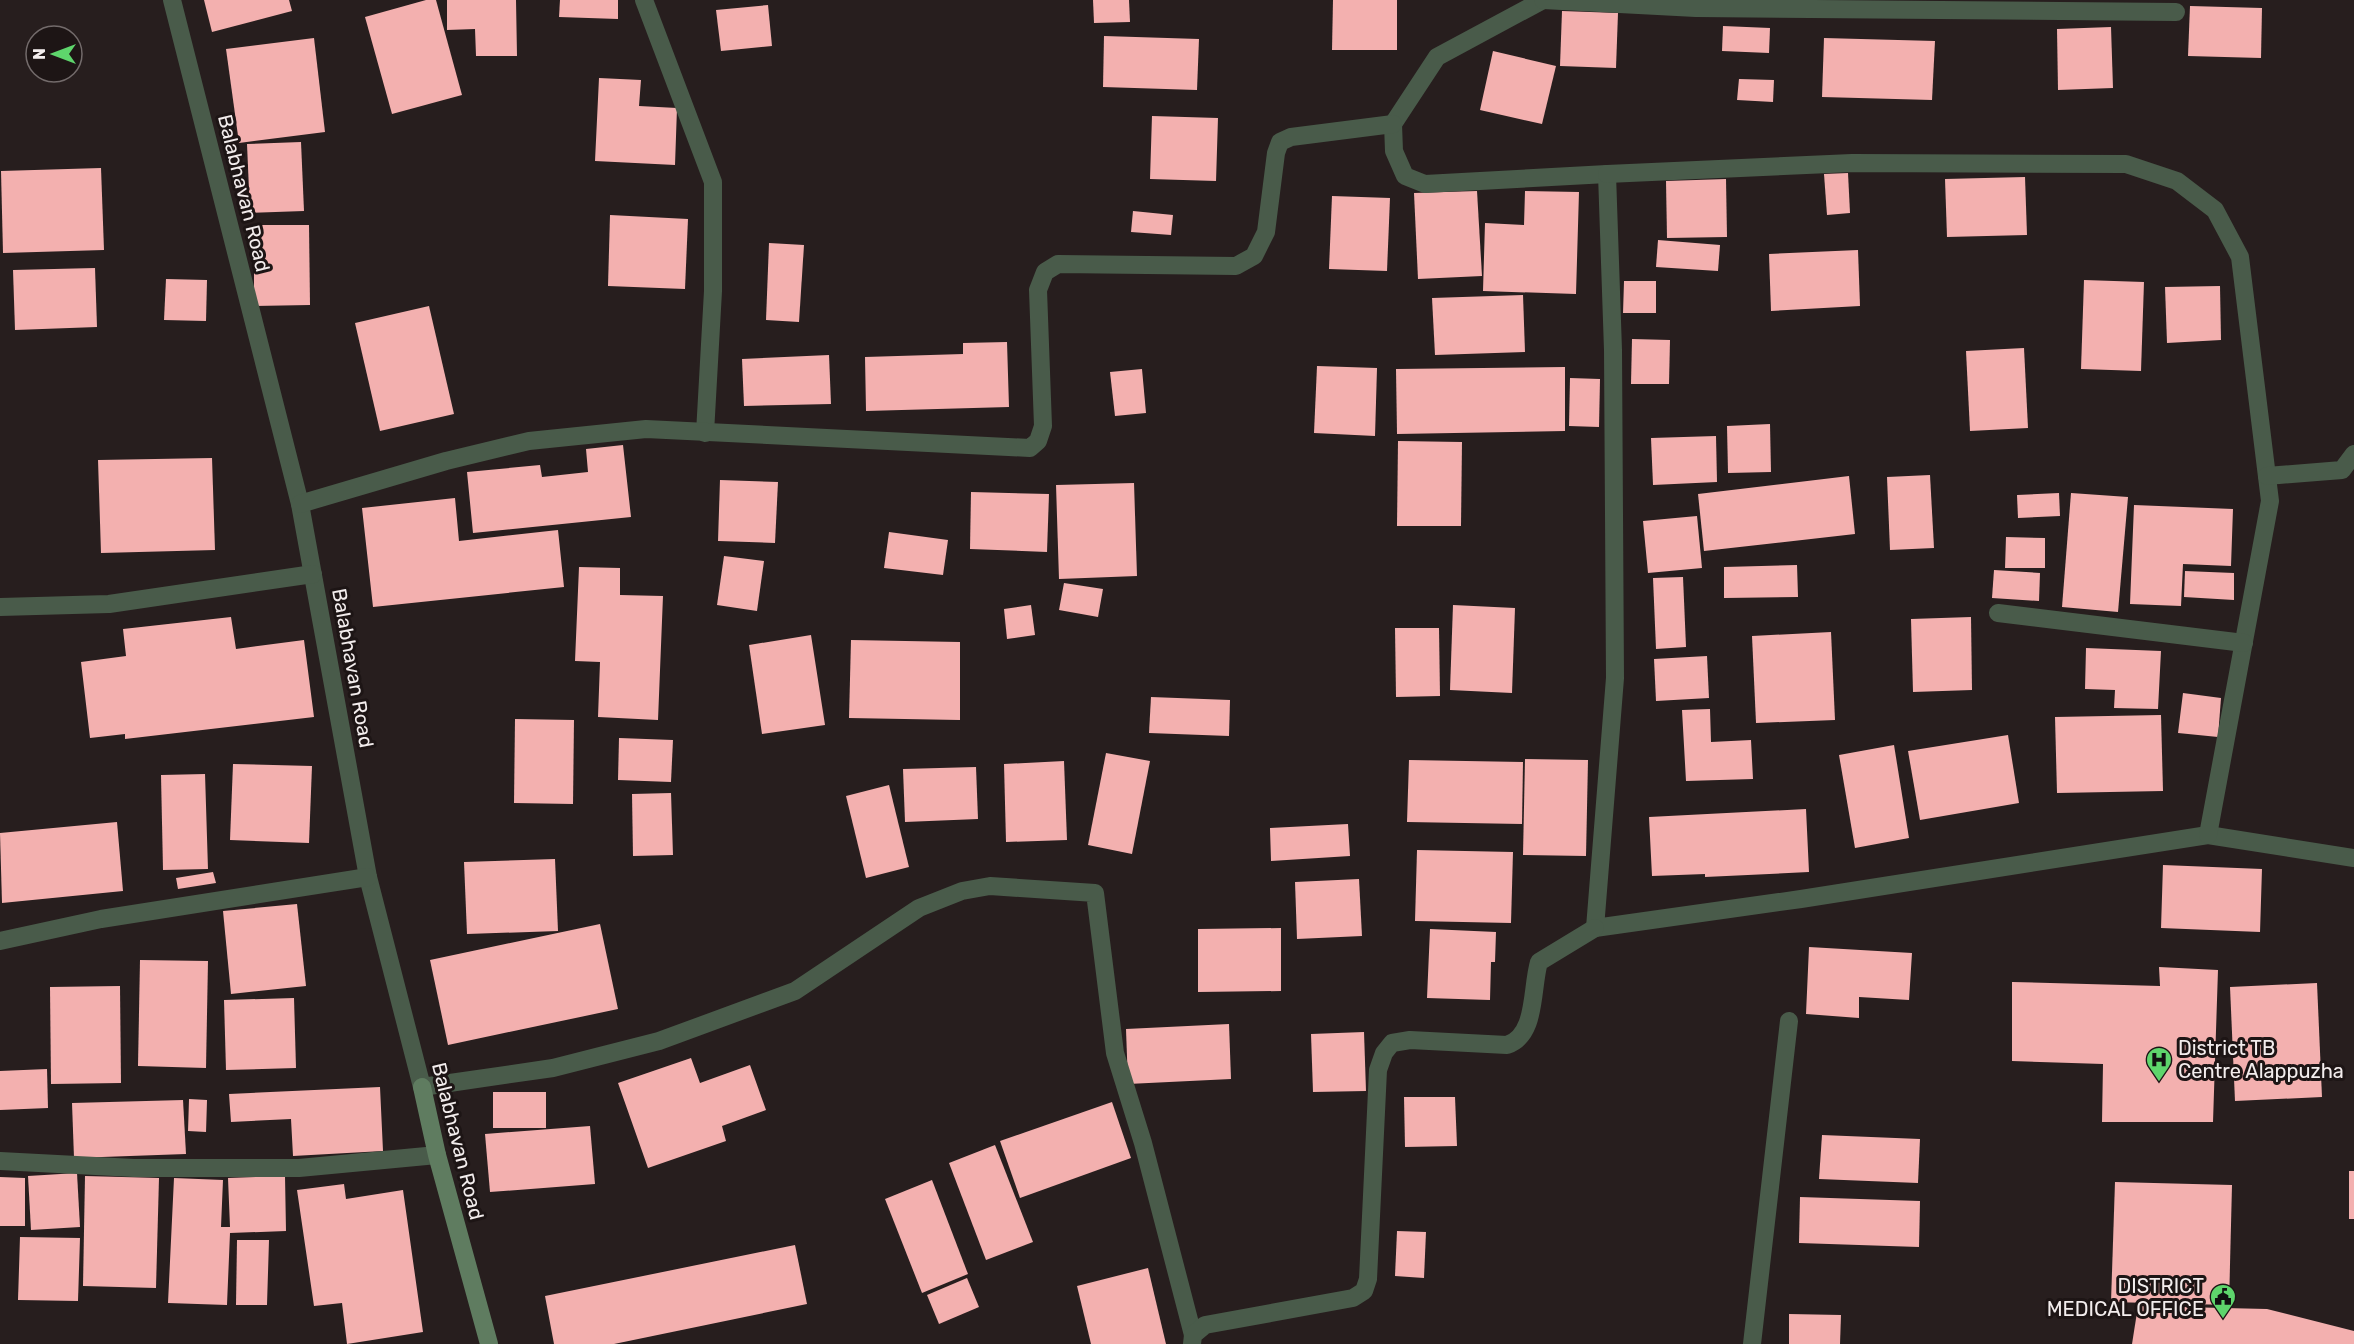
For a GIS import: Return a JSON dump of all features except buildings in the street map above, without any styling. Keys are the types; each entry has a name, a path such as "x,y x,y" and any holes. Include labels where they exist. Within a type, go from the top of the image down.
{"main road":[{"name":"Balabhavan Road","path":"422,1087 437,1155 489,1344"}],"street":[{"name":"Balabhavan Road","path":"172,0 300,504 368,877 422,1087"},
{"path":"644,0 714,182 714,291 705,433"},
{"path":"2176,12 1696,8 1543,0 1437,57 1393,124 1394,152 1405,176 1425,184 1852,163 2126,164 2177,181 2215,210 2240,257 2270,501 2208,835"},
{"path":"300,504 446,461 529,441 646,429 1030,448 1038,441 1042,426 1038,290 1045,272 1058,264 1236,266 1254,256 1266,232 1276,153 1280,142 1292,137 1393,124"},
{"path":"1595,928 1615,678 1613,350 1607,174"},
{"path":"2267,476 2342,470 2354,454"},
{"path":"0,608 109,604 313,574"},
{"path":"1998,613 2244,643"},
{"path":"1192,1339 1205,1325 1353,1298 1364,1291 1368,1279 1378,1070 1384,1053 1392,1043 1410,1040 1507,1045 1516,1042 1527,1029 1539,962 1595,928 1801,899 2208,835 2354,858"},
{"path":"0,941 101,919 368,877"},
{"path":"422,1087 553,1068 659,1041 795,991 919,908 962,891 990,886 1095,893 1115,1053 1143,1143 1192,1339"},
{"path":"1752,1344 1789,1021"},
{"path":"0,1161 134,1168 299,1168 437,1155"}],"place":[{"name":"District TB Centre Alappuzha","path":"2159,1083"},
{"name":"DISTRICT MEDICAL OFFICE","path":"2223,1320"}]}
